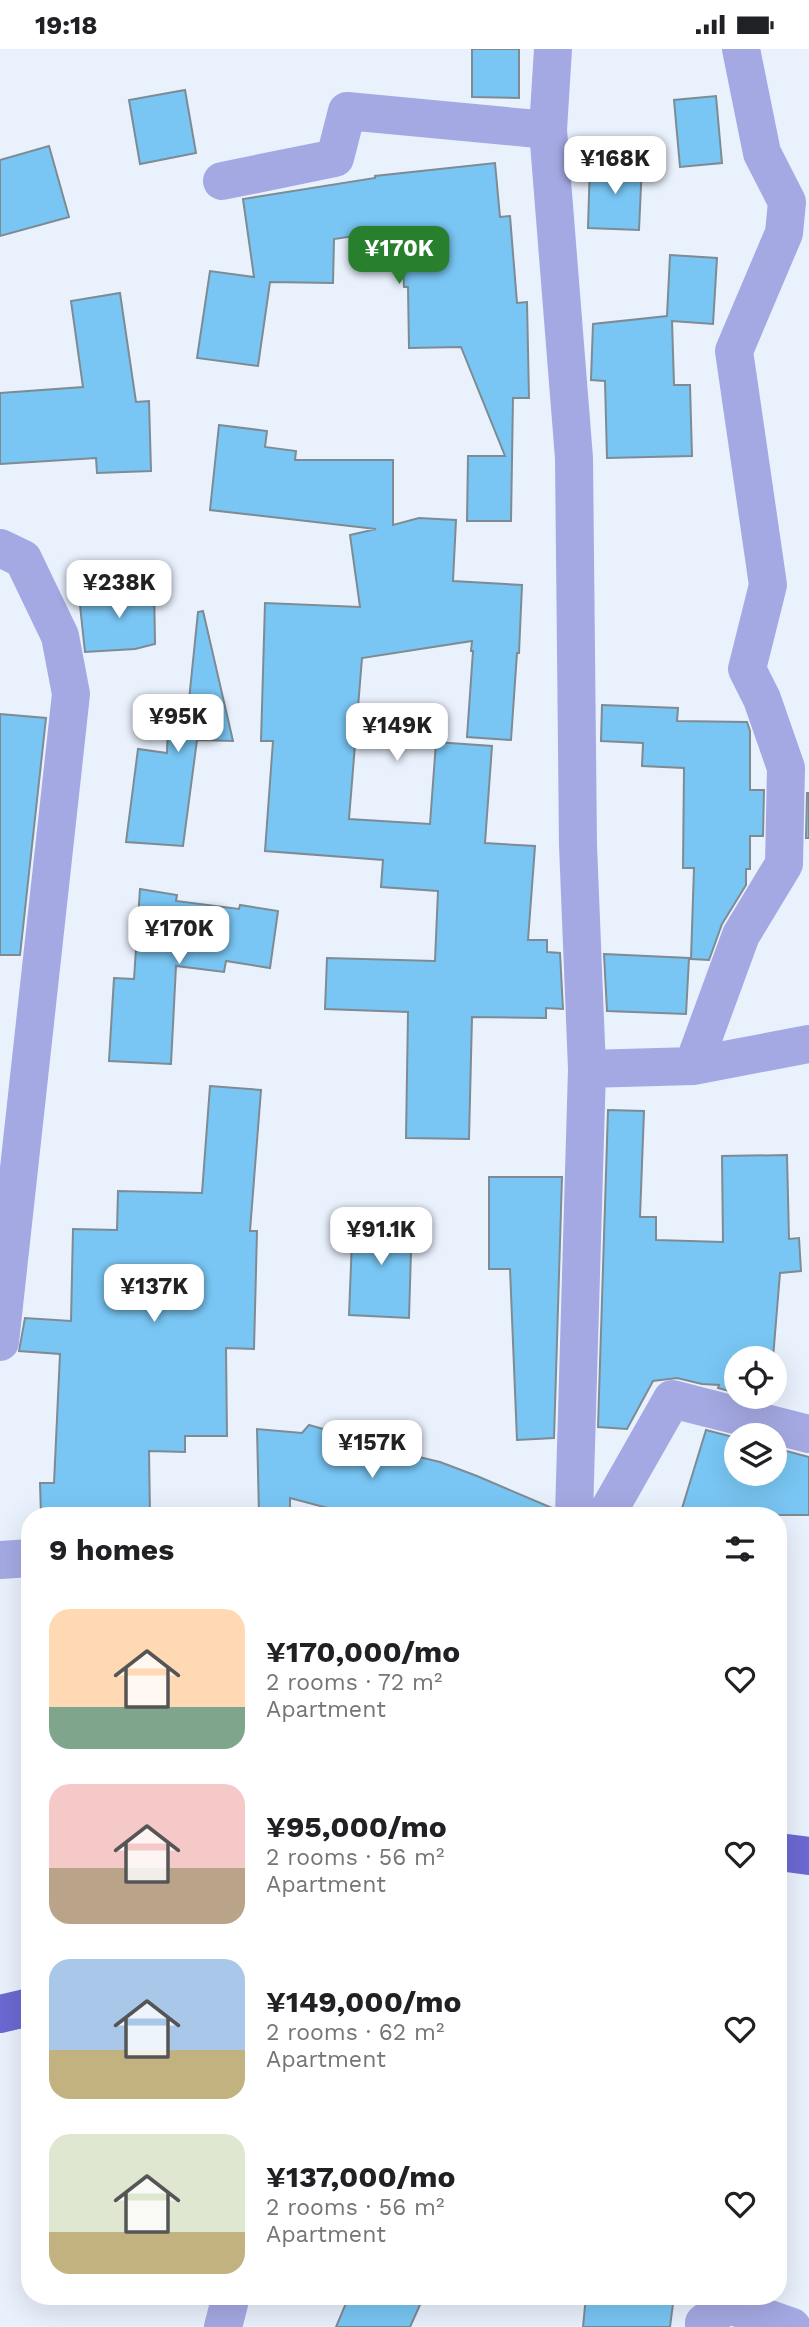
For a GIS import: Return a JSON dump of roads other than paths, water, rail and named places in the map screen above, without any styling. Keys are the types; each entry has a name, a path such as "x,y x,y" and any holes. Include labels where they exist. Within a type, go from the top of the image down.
{"main road":[{"path":"787,1853 809,1856"},
{"path":"0,2014 21,2009"}],"street":[{"path":"552,49 548,130 574,458 578,845 587,1069 574,1507"},
{"path":"693,1066 741,935 784,865 786,768 762,699 747,669 768,585 734,351 784,233 787,202 762,153 741,49"},
{"path":"222,181 335,158 347,111 548,130"},
{"path":"0,548 23,559 29,570 60,636 71,694 3,1279 0,1342"},
{"path":"587,1069 693,1066 809,1045"},
{"path":"611,1507 672,1399 809,1434"},
{"path":"0,1560 21,1559"},
{"path":"223,2327 229,2305"},
{"path":"717,2309 792,2327"}]}
